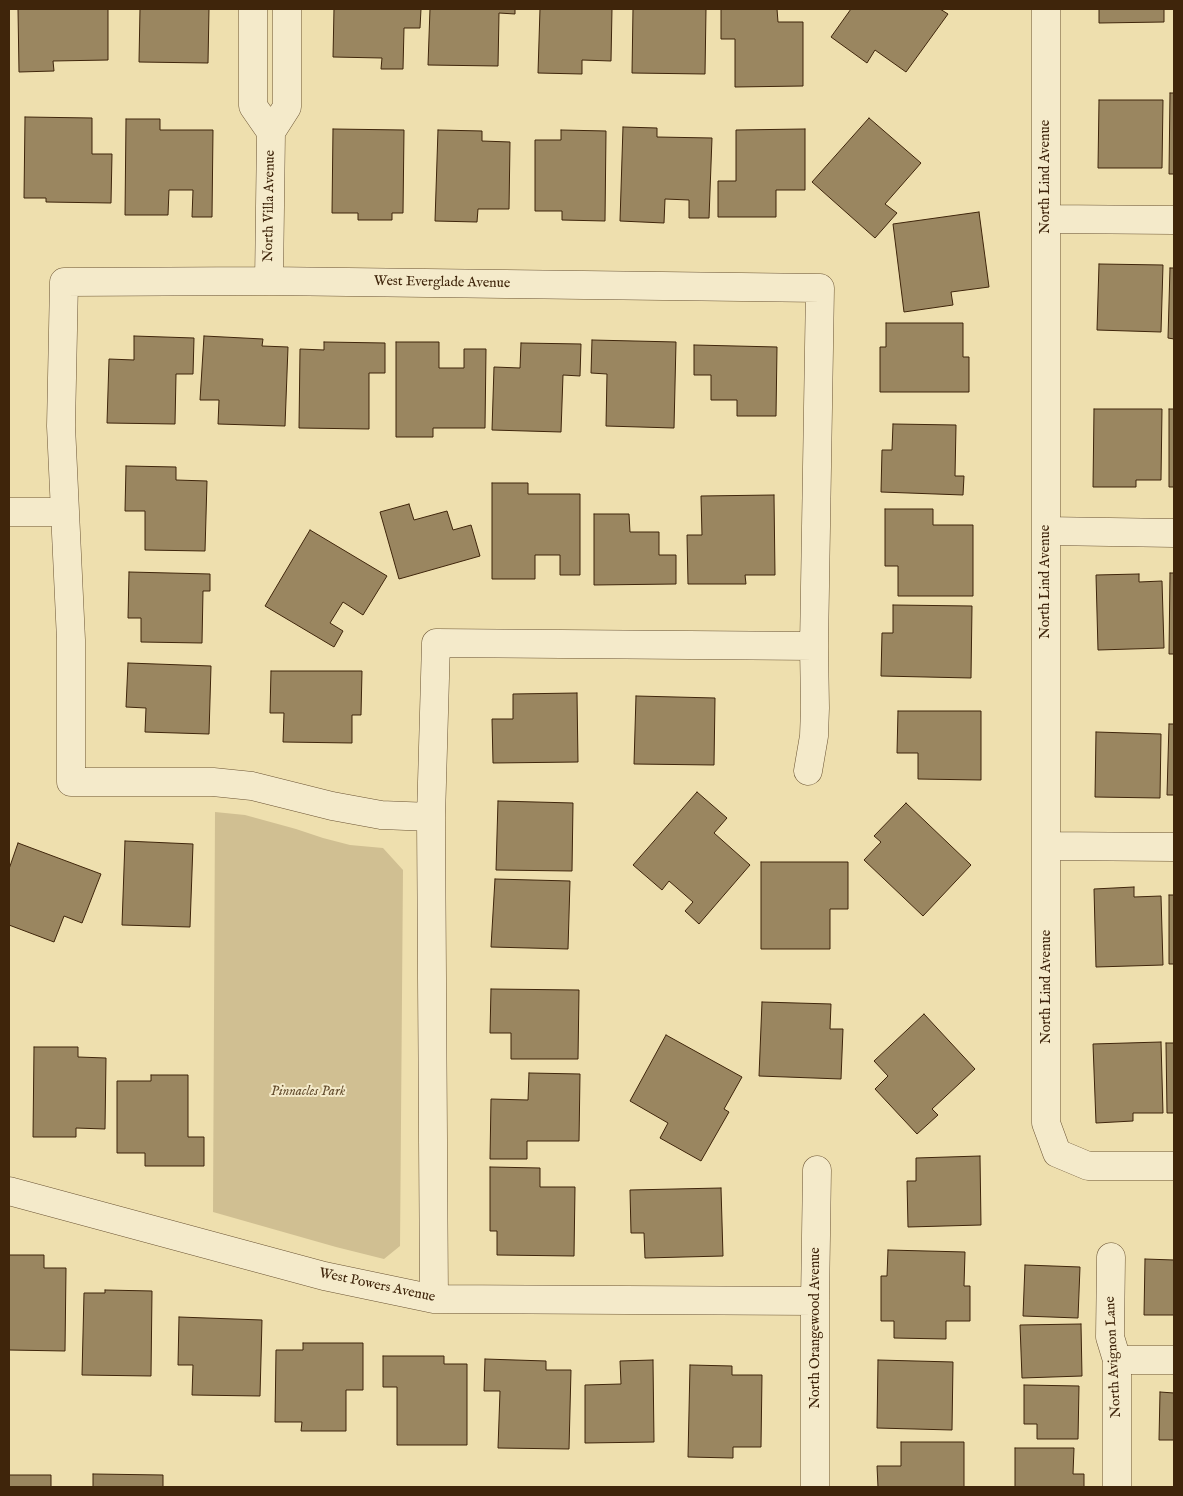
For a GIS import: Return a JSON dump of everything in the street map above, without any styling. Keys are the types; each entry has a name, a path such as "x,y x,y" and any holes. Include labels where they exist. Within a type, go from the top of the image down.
{"street":[{"name":"North Villa Avenue","path":"253,9 253,106 271,132"},
{"name":"North Villa Avenue","path":"268,280 271,132 287,107 287,9"},
{"name":"North Lind Avenue","path":"1046,9 1046,1123 1057,1153 1088,1166 1174,1166"},
{"path":"1046,219 1174,220"},
{"name":"West Everglade Avenue","path":"65,512 61,426 64,282 268,280 820,288 814,646"},
{"path":"9,512 65,512 71,640 71,782 213,782 252,786 332,806 381,815 431,817"},
{"path":"1046,531 1174,533"},
{"path":"434,1299 431,817 436,643 814,646 814,736 808,771"},
{"path":"1047,846 1174,847"},
{"name":"North Orangewood Avenue","path":"815,1487 817,1170"},
{"name":"West Powers Avenue","path":"9,1191 324,1276 434,1299 815,1301"},
{"name":"North Avignon Lane","path":"1111,1257 1110,1337 1117,1360 1117,1487"},
{"path":"1117,1360 1174,1360"}],"green space":[{"name":"Pinnacles Park","path":"215,812 245,815 350,845 383,848 403,870 400,1246 384,1259 213,1212"}],"building":[{"path":"18,9 108,9 108,60 53,61 54,71 19,72"},
{"path":"140,9 209,9 208,63 139,62"},
{"path":"334,9 421,9 420,28 404,28 403,69 381,69 382,58 333,57"},
{"path":"430,9 515,9 515,14 499,13 498,66 428,65"},
{"path":"540,9 612,9 611,61 582,60 582,74 538,73"},
{"path":"633,9 706,9 705,74 632,73"},
{"path":"721,9 777,9 778,22 803,22 803,86 735,87 735,39 721,39"},
{"path":"851,9 940,9 948,14 906,72 875,50 867,63 831,37"},
{"path":"1099,9 1164,9 1164,22 1099,23"},
{"path":"1170,93 1174,93 1174,174 1169,174"},
{"path":"1099,100 1163,100 1162,168 1098,168"},
{"path":"25,117 92,118 92,154 112,154 111,203 46,202 46,198 24,198"},
{"path":"869,118 921,163 885,204 897,213 875,238 812,182"},
{"path":"126,119 160,119 160,130 213,130 212,217 192,217 193,190 169,190 168,215 125,215"},
{"path":"623,127 657,128 657,137 712,138 709,218 689,218 689,200 665,199 664,223 620,221"},
{"path":"333,129 404,130 403,213 392,213 392,220 358,220 358,213 332,213"},
{"path":"805,129 805,190 776,190 776,217 718,217 718,181 736,181 736,130"},
{"path":"438,130 482,131 482,141 510,142 509,209 478,209 477,222 435,221"},
{"path":"561,130 606,131 605,221 562,220 562,211 535,211 535,140 561,140"},
{"path":"979,212 989,287 951,292 953,305 904,312 893,224"},
{"path":"1099,264 1163,265 1161,332 1097,330"},
{"path":"1170,268 1174,268 1174,339 1168,338"},
{"path":"886,323 963,323 963,357 969,357 969,392 880,392 880,347 886,347"},
{"path":"134,336 194,338 193,374 176,374 175,424 107,423 109,359 134,360"},
{"path":"204,336 263,339 262,346 288,347 285,426 218,424 219,400 200,400"},
{"path":"592,340 676,342 674,428 606,426 607,374 591,373"},
{"path":"324,342 385,343 385,373 369,373 369,429 299,428 300,349 324,350"},
{"path":"396,342 439,342 439,368 464,368 464,349 486,349 485,428 433,428 433,437 396,437"},
{"path":"521,343 581,344 580,376 563,375 561,432 492,430 494,367 520,368"},
{"path":"694,345 777,347 776,416 737,416 737,400 711,400 711,375 694,375"},
{"path":"1094,409 1162,409 1161,480 1136,480 1136,487 1093,487"},
{"path":"1169,409 1174,409 1174,487 1169,487"},
{"path":"893,424 956,425 955,476 964,476 963,495 881,492 882,450 892,450"},
{"path":"126,466 176,467 176,480 207,481 205,551 145,550 145,511 125,511"},
{"path":"492,483 528,483 528,494 580,494 580,575 560,575 560,555 535,555 535,579 492,579"},
{"path":"774,495 775,575 745,575 746,584 688,584 687,535 702,535 701,496"},
{"path":"409,504 414,520 447,511 453,530 471,525 480,556 399,579 380,512"},
{"path":"885,509 933,509 933,525 973,525 973,596 898,596 898,566 885,566"},
{"path":"594,514 629,514 630,532 659,532 659,555 676,555 676,584 594,585"},
{"path":"310,530 387,576 363,615 343,602 330,623 343,631 334,647 265,606"},
{"path":"129,572 210,574 210,591 203,591 202,643 141,642 141,618 128,618"},
{"path":"1170,573 1174,573 1174,654 1169,654"},
{"path":"1139,574 1139,582 1162,581 1164,648 1098,650 1096,575"},
{"path":"893,605 972,606 971,678 881,676 882,633 893,633"},
{"path":"128,663 211,666 209,734 145,732 146,708 126,707"},
{"path":"271,671 362,671 361,715 352,715 352,743 283,742 284,713 270,713"},
{"path":"577,693 578,762 493,763 492,719 513,719 513,694"},
{"path":"636,696 715,698 714,765 634,764"},
{"path":"898,711 981,711 981,780 918,779 918,753 897,753"},
{"path":"1169,724 1174,724 1174,795 1167,795"},
{"path":"1096,732 1161,734 1160,798 1095,797"},
{"path":"697,792 727,818 714,833 750,865 699,924 685,911 693,902 669,881 662,890 633,865"},
{"path":"498,801 573,803 572,871 496,870"},
{"path":"906,803 971,865 923,916 864,860 881,842 874,836"},
{"path":"125,841 193,844 190,927 122,925"},
{"path":"18,843 101,874 82,923 64,916 54,942 9,925 9,869"},
{"path":"761,862 848,862 848,909 830,909 830,949 761,949"},
{"path":"495,879 570,881 568,949 491,947"},
{"path":"1134,887 1134,897 1161,896 1163,965 1096,967 1094,889"},
{"path":"1169,895 1174,895 1174,964 1169,964"},
{"path":"491,989 579,990 578,1059 511,1059 511,1033 490,1033"},
{"path":"762,1002 831,1004 830,1029 843,1029 841,1079 759,1076"},
{"path":"924,1014 975,1069 932,1109 938,1115 917,1134 875,1089 888,1076 874,1061"},
{"path":"666,1035 742,1077 724,1109 729,1112 701,1161 660,1138 668,1123 630,1101"},
{"path":"1161,1042 1163,1113 1133,1113 1133,1121 1096,1123 1093,1044"},
{"path":"1166,1043 1174,1043 1174,1113 1167,1113"},
{"path":"34,1047 78,1047 78,1057 106,1058 105,1129 76,1128 76,1137 33,1137"},
{"path":"529,1073 580,1074 579,1141 527,1141 527,1159 490,1159 491,1099 528,1100"},
{"path":"151,1075 188,1075 188,1137 204,1137 204,1166 145,1166 145,1153 117,1153 117,1081 151,1081"},
{"path":"980,1156 981,1225 908,1227 907,1181 916,1181 916,1158"},
{"path":"490,1167 540,1168 540,1187 575,1187 574,1256 497,1255 497,1231 490,1231"},
{"path":"721,1188 723,1256 645,1258 644,1233 631,1233 630,1190"},
{"path":"888,1250 965,1252 964,1286 970,1286 970,1321 946,1321 946,1339 894,1338 894,1321 881,1321 881,1276 887,1276"},
{"path":"9,1255 44,1255 44,1268 66,1268 65,1351 9,1350"},
{"path":"1145,1259 1174,1260 1174,1315 1144,1315"},
{"path":"1025,1265 1080,1267 1078,1318 1023,1316"},
{"path":"105,1290 152,1291 151,1376 82,1375 84,1293 105,1293"},
{"path":"179,1317 262,1320 260,1396 192,1395 193,1365 178,1365"},
{"path":"1081,1324 1082,1376 1022,1378 1020,1325"},
{"path":"303,1343 363,1343 363,1390 346,1390 346,1431 301,1431 302,1422 275,1422 276,1350 303,1350"},
{"path":"383,1356 444,1356 444,1364 467,1364 467,1445 397,1445 397,1387 383,1387"},
{"path":"485,1359 546,1361 546,1370 571,1370 569,1449 498,1448 500,1391 484,1391"},
{"path":"653,1360 654,1442 585,1443 585,1385 621,1384 620,1361"},
{"path":"878,1360 953,1362 952,1430 877,1428"},
{"path":"690,1365 732,1366 732,1375 762,1375 761,1447 733,1447 733,1458 688,1457"},
{"path":"1024,1385 1079,1386 1078,1439 1037,1439 1037,1424 1024,1424"},
{"path":"1160,1392 1174,1393 1174,1440 1159,1440"},
{"path":"901,1442 964,1442 964,1487 878,1487 877,1466 901,1466"},
{"path":"1015,1448 1074,1448 1073,1474 1084,1474 1084,1487 1015,1487"},
{"path":"93,1474 163,1475 163,1487 93,1487"},
{"path":"9,1475 51,1475 51,1487 9,1487"}]}
